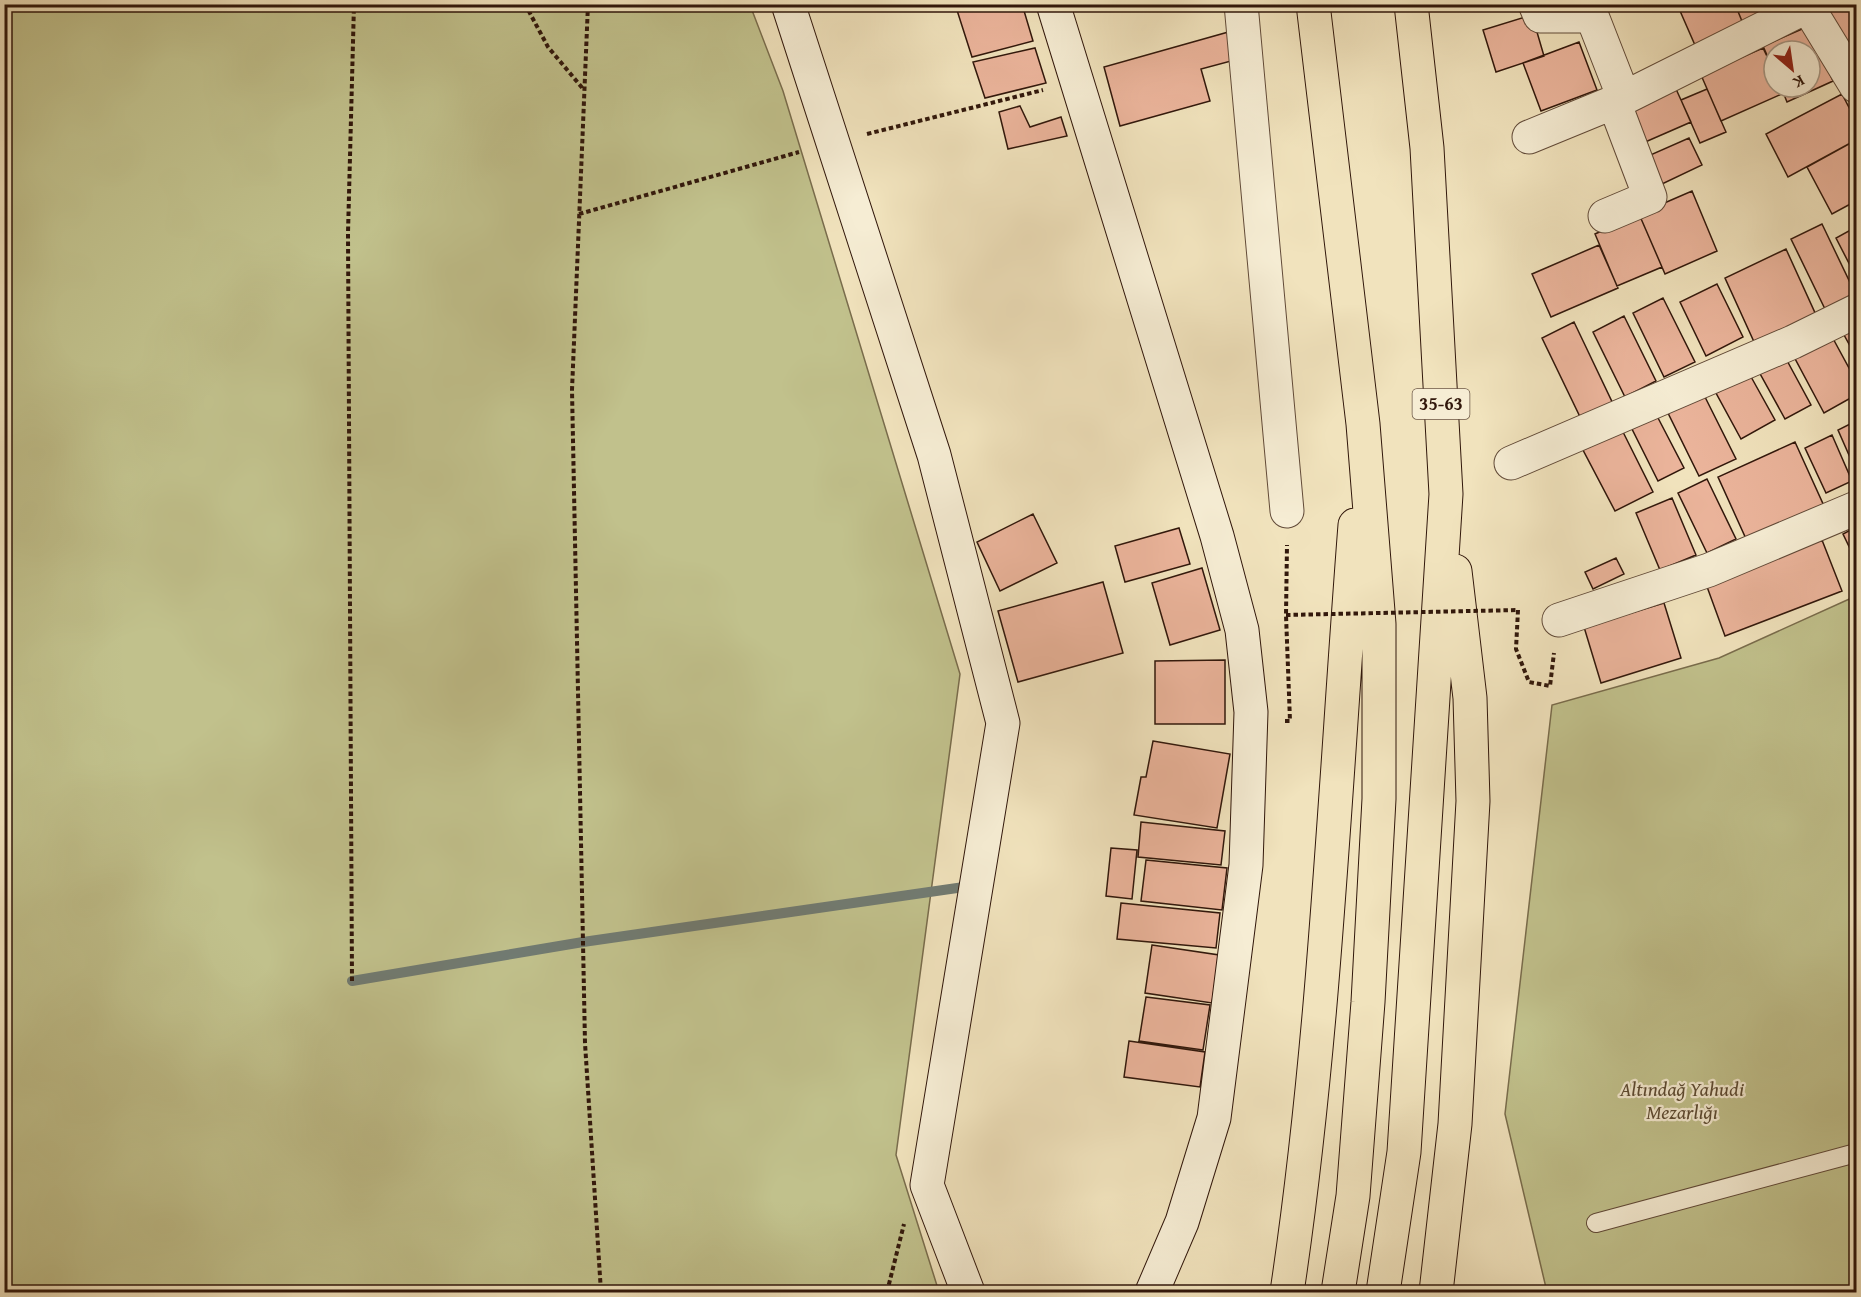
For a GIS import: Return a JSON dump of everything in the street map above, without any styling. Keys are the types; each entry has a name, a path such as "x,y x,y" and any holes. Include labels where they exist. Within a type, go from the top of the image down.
{"main road":[{"path":"1314,4 1363,424 1379,624 1379,799 1353,1196 1338,1293"},
{"name":"35-63","path":"1383,1293 1404,1152 1446,494 1427,148 1411,4"},
{"path":"1287,1293 1310,1122 1318,1036 1363,424"},
{"path":"1436,1293 1444,1243 1456,1113 1473,801 1470,698 1446,494"}],"street":[{"path":"788,4 934,455 1003,723 927,1185 968,1293"},
{"path":"1053,4 1217,536 1242,630 1251,712 1246,865 1214,1118 1182,1222 1152,1293"},
{"path":"1242,4 1287,511"},
{"path":"1535,4 1540,16 1592,16 1650,197 1605,216"},
{"path":"1529,137 1619,100 1809,6 1857,86"},
{"path":"1511,463 1793,342 1857,311"},
{"path":"1559,620 1709,570 1857,508"}],"lane":[{"path":"1596,1223 1857,1153"}],"path":[{"path":"352,981 348,233 354,4"},
{"path":"525,4 548,47 584,90"},
{"path":"588,4 572,390 585,1042 601,1293"},
{"path":"1287,511 1286,615 1290,721"},
{"path":"1286,615 1518,610 1516,649 1529,682 1550,686 1559,620"},
{"path":"886,1293 903,1226 927,1185"}],"green space":[{"path":"5,4 750,5 783,91 960,674 896,1155 939,1292 5,1292"},
{"name":"Altındağ Yahudi Mezarlığı","path":"1856,596 1856,1292 1547,1292 1505,1114 1552,705 1719,658"}],"building":[{"path":"955,4 1022,4 1033,41 972,57"},
{"path":"1677,4 1735,4 1746,31 1698,52"},
{"path":"1735,4 1783,4 1746,31"},
{"path":"1825,4 1856,4 1856,63"},
{"path":"1532,15 1544,56 1496,72 1483,30"},
{"path":"1809,26 1815,39 1779,39"},
{"path":"1239,29 1246,57 1201,69 1210,101 1120,126 1104,67"},
{"path":"1579,42 1597,90 1541,111 1523,63"},
{"path":"1035,48 1046,83 985,98 973,62"},
{"path":"1762,48 1762,99 1770,99 1721,121 1701,75"},
{"path":"1822,56 1833,81 1822,86"},
{"path":"1676,89 1691,122 1643,143 1629,110"},
{"path":"1707,89 1726,132 1700,143 1681,100"},
{"path":"1842,94 1856,121 1856,140 1788,177 1766,134"},
{"path":"1020,106 1030,127 1061,117 1067,136 1008,149 999,112"},
{"path":"1689,138 1702,165 1662,184 1648,156"},
{"path":"1856,140 1856,201 1832,214 1807,167"},
{"path":"1692,191 1717,251 1665,274 1639,214"},
{"path":"1639,214 1662,267 1617,286 1595,234"},
{"path":"1822,224 1856,295 1825,309 1791,239"},
{"path":"1856,227 1856,277 1836,238"},
{"path":"1599,245 1618,288 1551,317 1532,274"},
{"path":"1786,249 1816,315 1755,344 1725,278"},
{"path":"1717,284 1743,337 1706,356 1680,302"},
{"path":"1663,298 1695,362 1664,377 1633,313"},
{"path":"1624,316 1656,381 1625,397 1593,332"},
{"path":"1574,322 1615,408 1583,423 1542,338"},
{"path":"1856,325 1856,357 1843,333"},
{"path":"1830,333 1856,381 1856,395 1824,413 1792,353"},
{"path":"1784,355 1811,405 1785,419 1758,370"},
{"path":"1750,375 1775,420 1741,439 1716,393"},
{"path":"1704,395 1736,459 1699,476 1668,413"},
{"path":"1657,416 1684,468 1658,481 1632,429"},
{"path":"1856,421 1856,471 1838,430"},
{"path":"1622,430 1653,492 1615,511 1583,450"},
{"path":"1832,435 1852,481 1826,493 1805,448"},
{"path":"1795,442 1824,506 1747,541 1718,477"},
{"path":"1707,479 1736,539 1707,553 1678,493"},
{"path":"1672,498 1696,555 1660,570 1636,513"},
{"path":"1033,514 1057,563 1000,591 977,542"},
{"path":"1856,527 1856,561 1843,534"},
{"path":"1179,528 1190,564 1125,582 1115,546"},
{"path":"1822,540 1842,591 1725,636 1706,584"},
{"path":"1616,558 1624,574 1593,589 1585,572"},
{"path":"1202,568 1220,630 1170,645 1152,583"},
{"path":"1103,582 1123,653 1018,682 998,611"},
{"path":"1664,603 1681,658 1601,683 1584,627"},
{"path":"1225,660 1225,724 1155,724 1155,661"},
{"path":"1153,741 1230,754 1217,828 1134,815 1141,777 1146,777"},
{"path":"1141,822 1225,831 1221,865 1138,857"},
{"path":"1111,848 1137,850 1132,899 1106,896"},
{"path":"1146,860 1227,868 1222,910 1141,901"},
{"path":"1121,903 1220,913 1216,948 1117,939"},
{"path":"1152,945 1219,955 1212,1003 1145,993"},
{"path":"1146,997 1210,1005 1203,1050 1139,1041"},
{"path":"1129,1041 1205,1052 1200,1087 1124,1077"}],"waterway":[{"path":"352,981 583,942 971,886"}]}
